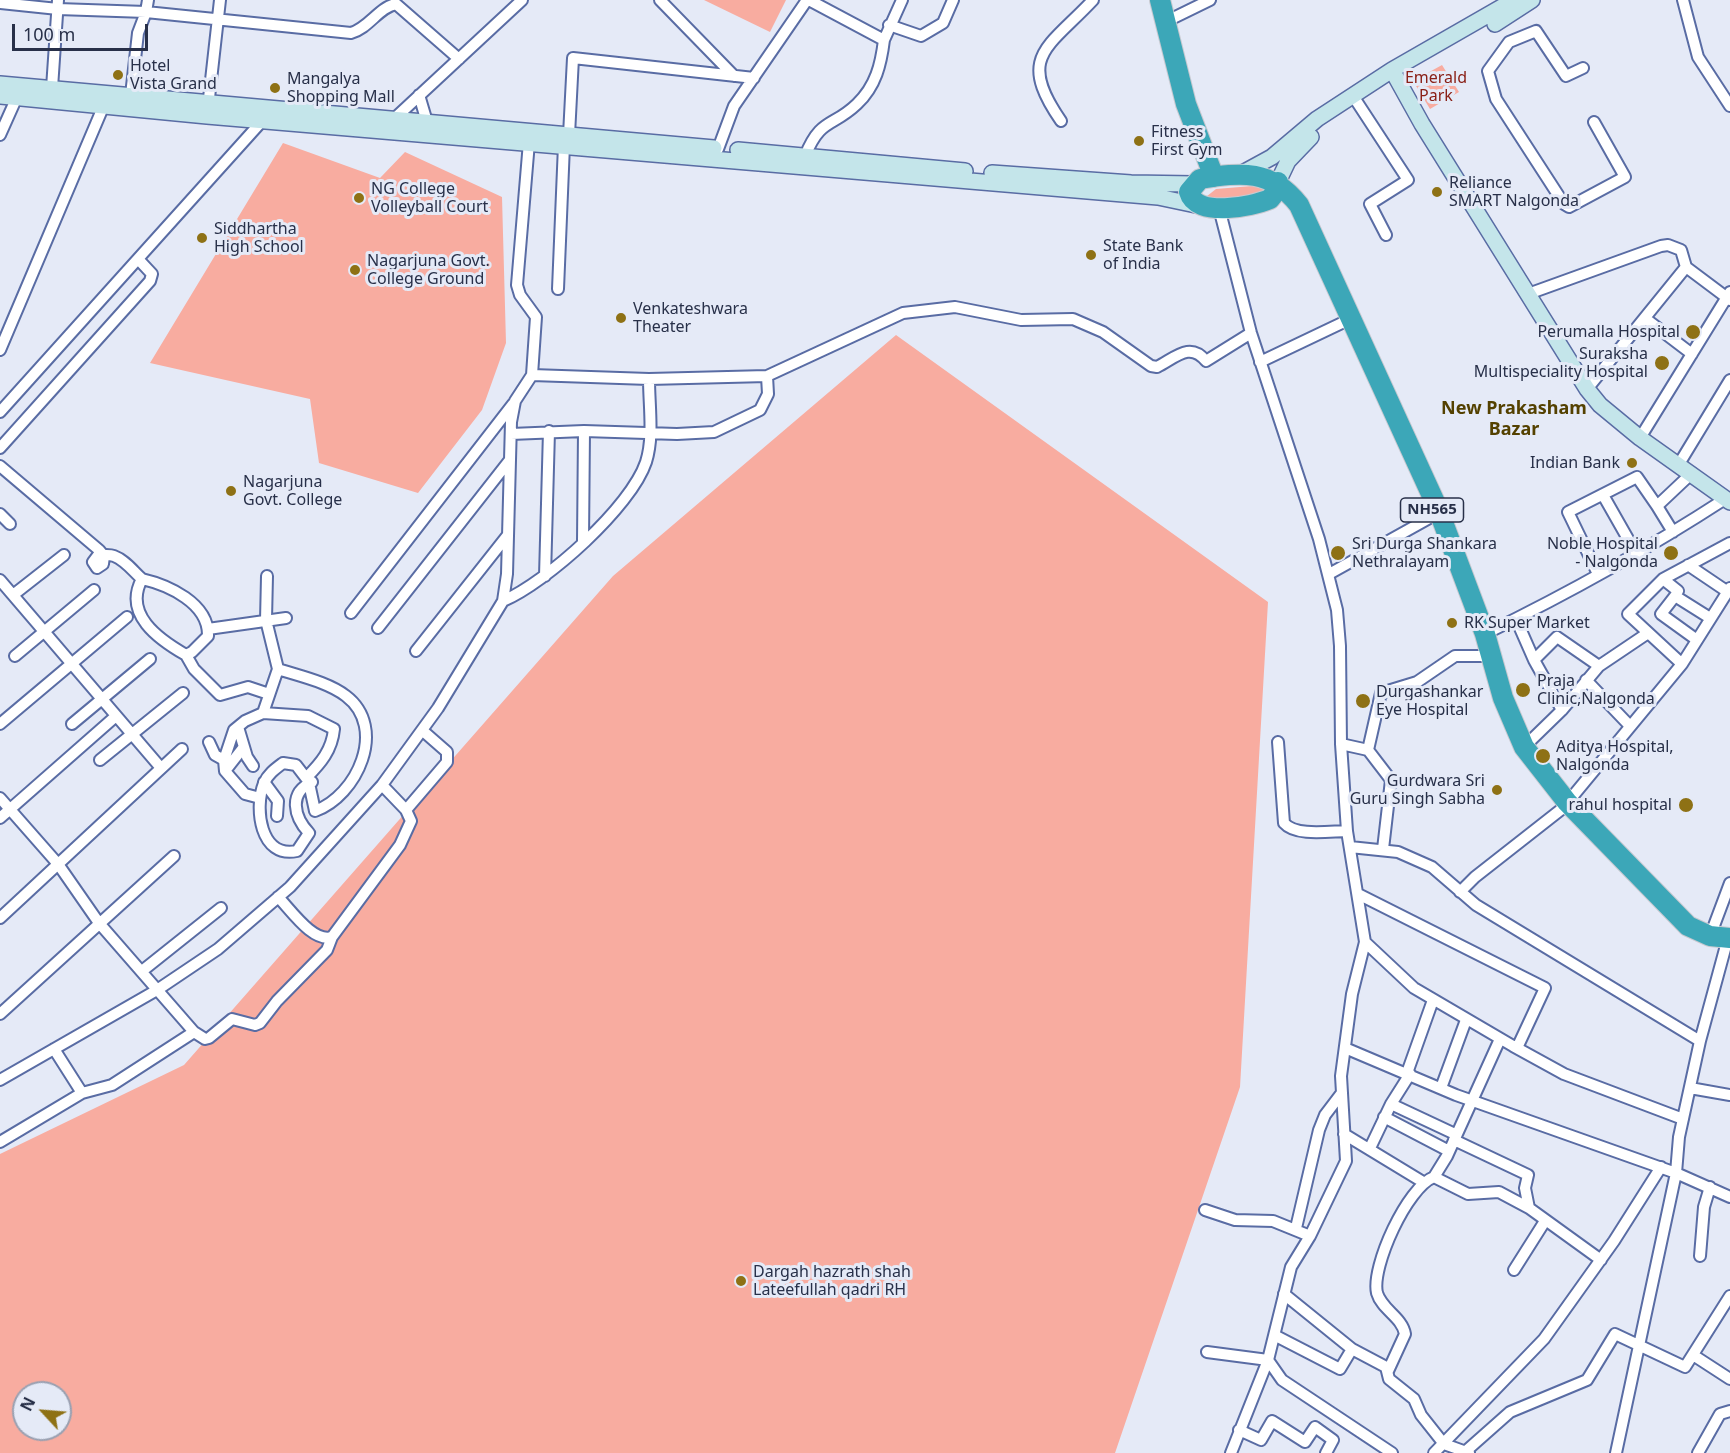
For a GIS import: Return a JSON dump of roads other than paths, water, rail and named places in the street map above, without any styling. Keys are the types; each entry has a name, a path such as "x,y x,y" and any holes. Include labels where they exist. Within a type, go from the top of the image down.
{"highway":[{"path":"1160,0 1175,65 1195,132 1203,180"},
{"path":"1257,175 1278,182 1274,194 1264,201 1219,208 1197,205 1191,200 1189,192 1203,180 1257,175"},
{"name":"NH565","path":"1278,182 1299,205 1307,221 1438,509 1485,634 1503,698 1524,747 1565,805"},
{"name":"NH565","path":"1264,201 1283,206 1300,224 1435,515 1485,656 1500,709 1518,752 1679,925 1722,944"}],"main road":[{"path":"1234,176 1256,168 1272,158 1317,119 1395,74 1514,0"},
{"path":"1278,182 1288,161 1300,146 1395,74 1514,13 1532,0"},
{"path":"1395,74 1422,124 1587,389 1600,405 1640,438 1692,473 1728,501"},
{"path":"0,84 131,95 263,120 529,142 566,140 718,149 1100,181 1203,180"},
{"path":"0,96 104,105 427,122 566,140 1158,197 1197,205"}],"street":[{"path":"131,95 138,33 148,0"},
{"path":"208,109 220,0"},
{"path":"394,119 521,0"},
{"path":"660,0 734,76"},
{"path":"718,149 734,106 808,0 884,40"},
{"path":"805,156 818,130 856,105 865,95 880,68 884,40 902,0"},
{"path":"889,26 921,36 943,23 953,0"},
{"path":"1061,121 1047,101 1041,85 1038,64 1043,53 1093,0"},
{"path":"1165,22 1210,0"},
{"path":"1683,0 1698,57 1730,106"},
{"path":"0,3 58,4 351,33 366,27 391,2 400,6 459,58"},
{"path":"52,88 58,4"},
{"path":"1583,68 1566,76 1536,31 1509,42 1488,71 1496,99 1564,204 1569,207 1625,177 1594,122"},
{"path":"558,289 573,58 754,78"},
{"path":"419,95 427,122"},
{"path":"0,135 17,97"},
{"path":"1357,102 1408,180 1370,204 1386,235"},
{"path":"0,350 104,105"},
{"path":"0,412 5,397 138,259 263,120"},
{"path":"351,613 515,402 532,375 536,317 520,295 517,285 529,142"},
{"path":"1219,208 1251,333 1329,574 1337,610 1340,646 1341,744 1347,831 1365,942 1352,994 1341,1094 1346,1161 1310,1236 1291,1267 1268,1360 1231,1453"},
{"path":"1528,294 1668,245 1681,250 1686,267 1729,297 1640,438"},
{"path":"0,448 150,281 152,274 138,259"},
{"path":"1587,389 1686,267"},
{"path":"532,375 649,380 767,376 903,313 931,308 969,308 1020,320 1073,319 1102,332 1151,366 1157,367 1189,350 1200,352 1206,360 1251,333"},
{"path":"1646,319 1692,354"},
{"path":"1260,362 1344,322"},
{"path":"511,434 584,430 714,432 760,410 766,400 767,376"},
{"path":"503,601 527,590 545,576 615,510 636,484 646,461 650,432 649,380"},
{"path":"1679,464 1729,384"},
{"path":"0,1080 158,990 218,949 278,897 382,785 423,731 503,601 509,461 515,402"},
{"path":"583,541 584,430"},
{"path":"545,576 549,431"},
{"path":"378,628 509,461"},
{"path":"0,466 104,556 111,555 123,561 142,579 163,584 195,605 208,628 208,636 186,655"},
{"path":"1657,506 1692,473"},
{"path":"1598,574 1568,512 1637,477 1673,532"},
{"path":"1603,495 1636,553"},
{"path":"1485,634 1728,501"},
{"path":"0,514 10,524"},
{"path":"1329,574 1435,515"},
{"path":"416,651 507,536"},
{"path":"1682,664 1628,615 1663,579 1730,543"},
{"path":"13,596 64,555"},
{"path":"1460,892 1475,877 1565,805 1682,664 1729,590 1688,565"},
{"path":"263,713 278,669 266,620 267,576"},
{"path":"142,579 134,592 138,612 157,636 186,655 194,669 220,695 248,687 269,694"},
{"path":"1663,579 1678,591 1661,614 1697,640"},
{"path":"0,580 161,768"},
{"path":"15,656 94,590"},
{"path":"1675,596 1710,618"},
{"path":"0,724 127,617"},
{"path":"208,628 286,618"},
{"path":"1516,619 1534,660 1562,710"},
{"path":"1524,747 1562,710 1599,666 1648,633"},
{"path":"1534,660 1557,637 1599,666"},
{"path":"1368,750 1381,693 1418,682 1455,657 1485,656"},
{"path":"72,724 150,659"},
{"path":"224,765 229,742 238,727 263,713 308,716 334,729 333,742 324,759 304,782 296,801 294,810 302,832 309,833 297,851 279,850 268,841 262,829 260,798 264,782 271,771 283,763 296,765 304,782 315,811 326,807 345,793 362,759 366,735 363,717 345,695 278,669"},
{"path":"1586,680 1630,726"},
{"path":"100,760 183,693"},
{"path":"0,818 116,716"},
{"path":"238,727 243,748 253,766"},
{"path":"406,810 449,758 447,752 423,731"},
{"path":"209,742 215,754 245,794 260,798"},
{"path":"1278,742 1284,823 1287,827 1297,830 1347,831"},
{"path":"1341,744 1368,750 1390,780 1383,849"},
{"path":"224,765 243,748"},
{"path":"0,918 182,749"},
{"path":"264,782 278,801 278,816"},
{"path":"0,798 57,864 99,923 194,1032 207,1040 232,1019 255,1025 260,1023 277,1001 327,951 332,937 400,845 411,820 406,810 382,785"},
{"path":"1350,847 1383,849 1410,856 1432,867 1476,905 1700,1041"},
{"path":"0,1014 174,856"},
{"path":"1616,1453 1676,1173 1683,1119 1722,944 1730,883"},
{"path":"1358,894 1545,988 1517,1048"},
{"path":"278,897 314,934 323,938 332,937"},
{"path":"142,971 221,908"},
{"path":"1365,942 1414,988 1500,1039 1564,1074 1683,1119"},
{"path":"1370,1148 1408,1074 1433,1000"},
{"path":"1441,1088 1466,1020"},
{"path":"0,1142 82,1093 112,1085 194,1032"},
{"path":"1500,1039 1449,1151 1397,1217 1377,1282 1381,1301 1401,1323 1405,1334 1388,1371 1389,1379 1414,1399 1421,1415 1444,1444 1468,1452 1510,1412 1587,1380 1615,1334 1641,1344 1683,1368 1728,1302"},
{"path":"1345,1048 1473,1101 1661,1167 1730,1197"},
{"path":"54,1049 82,1093"},
{"path":"1690,1088 1730,1095"},
{"path":"1296,1228 1319,1130 1325,1115 1341,1094"},
{"path":"1391,1104 1528,1175 1525,1188 1529,1208"},
{"path":"1384,1117 1449,1151"},
{"path":"1344,1134 1428,1180 1468,1194 1499,1192 1529,1208 1601,1260"},
{"path":"1434,1453 1464,1419 1544,1339 1601,1260 1661,1167"},
{"path":"1700,1256 1704,1207 1710,1187"},
{"path":"1205,1210 1235,1220 1273,1221 1296,1228 1310,1236"},
{"path":"1514,1270 1545,1221"},
{"path":"1284,1294 1352,1349 1383,1365 1388,1371"},
{"path":"1275,1336 1340,1369 1352,1349"},
{"path":"1207,1352 1268,1360 1282,1380 1392,1453"},
{"path":"1694,1355 1730,1379"},
{"path":"1698,1453 1720,1414 1730,1411"},
{"path":"1239,1430 1261,1440 1272,1421 1305,1442 1315,1427 1333,1440 1326,1453"}],"place":[{"name":"Hotel Vista Grand","path":"118,75"},
{"name":"Mangalya Shopping Mall","path":"275,88"},
{"name":"Fitness First Gym","path":"1139,141"},
{"name":"Reliance SMART Nalgonda","path":"1437,192"},
{"name":"NG College Volleyball Court","path":"359,198"},
{"name":"Siddhartha High School","path":"202,238"},
{"name":"State Bank of India","path":"1091,255"},
{"name":"Nagarjuna Govt. College Ground","path":"355,270"},
{"name":"Venkateshwara Theater","path":"621,318"},
{"name":"Perumalla Hospital","path":"1693,332"},
{"name":"Suraksha Multispeciality Hospital","path":"1662,363"},
{"name":"Indian Bank","path":"1632,463"},
{"name":"Nagarjuna Govt. College","path":"231,491"},
{"name":"Sri Durga Shankara Nethralayam","path":"1338,553"},
{"name":"Noble Hospital - Nalgonda","path":"1671,553"},
{"name":"RK Super Market","path":"1452,623"},
{"name":"Praja Clinic,Nalgonda","path":"1523,690"},
{"name":"Durgashankar Eye Hospital","path":"1363,701"},
{"name":"Aditya Hospital, Nalgonda","path":"1543,756"},
{"name":"Gurdwara Sri Guru Singh Sabha","path":"1497,790"},
{"name":"rahul hospital","path":"1686,805"},
{"name":"Dargah hazrath shah Lateefullah qadri RH","path":"741,1281"}],"district":[{"name":"New Prakasham Bazar","path":"1514,419"}],"park label":[{"name":"Emerald Park","path":"1436,87"}]}
